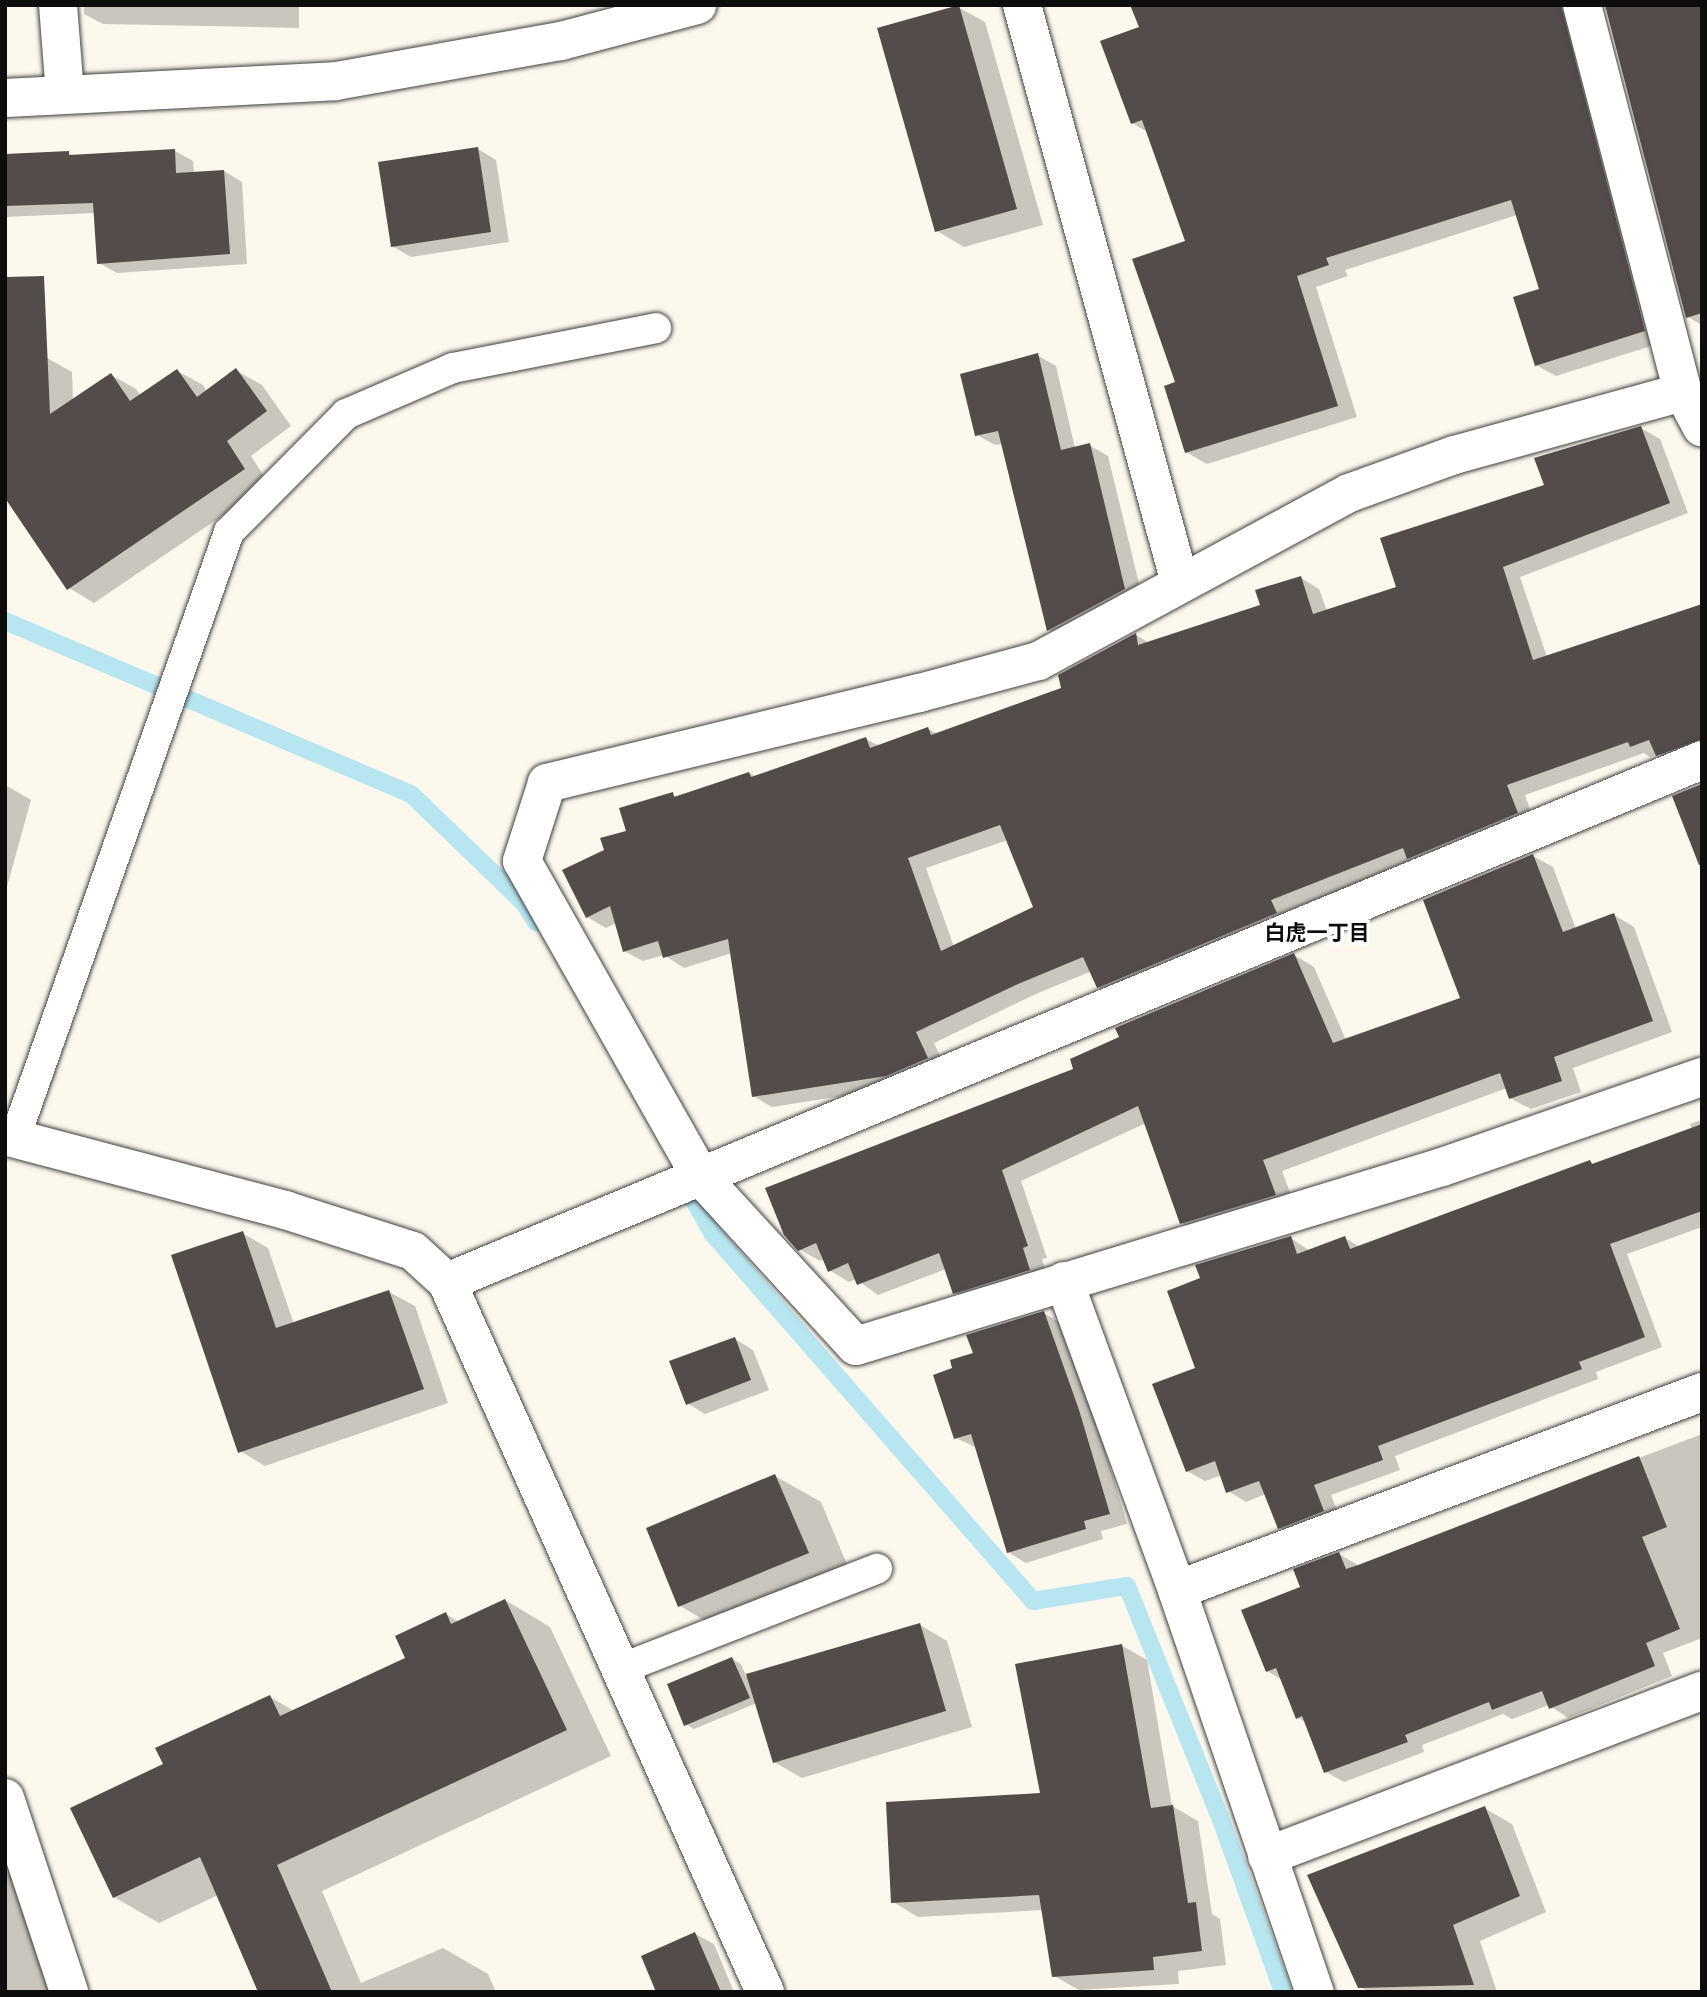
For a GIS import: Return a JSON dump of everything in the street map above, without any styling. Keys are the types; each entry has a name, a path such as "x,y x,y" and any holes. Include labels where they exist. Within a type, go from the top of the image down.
{"street":[{"path":"58,5 65,94"},
{"path":"5,97 336,81 561,41 697,5"},
{"path":"1022,5 1180,583"},
{"path":"1582,5 1684,392 1702,427"},
{"path":"1684,392 1454,455 1349,493 1038,661 919,693 547,783 522,861 701,1177 856,1346 1442,1167 1702,1077"},
{"path":"447,1282 1702,760"},
{"path":"10,1137 285,1210 413,1251 447,1282 765,1992"},
{"path":"1064,1281 1177,1590 1315,1992"},
{"path":"1177,1590 1702,1392"},
{"path":"1267,1856 1702,1690"},
{"path":"5,1798 69,1992"}],"lane":[{"path":"10,1137 229,532 346,414 453,368 656,328"},
{"path":"620,1669 877,1569"}],"building":[{"path":"959,5 1017,209 935,232 877,28"},
{"path":"1130,5 1561,5 1645,331 1535,366 1513,297 1539,289 1511,200 1326,258 1329,265 1297,276 1338,406 1185,453 1164,386 1175,382 1132,259 1185,241 1142,120 1131,124 1100,41 1139,27"},
{"path":"1605,5 1702,5 1702,313 1686,318"},
{"path":"478,147 491,232 391,247 378,162"},
{"path":"175,149 176,173 224,170 230,254 97,264 93,203 5,206 5,154 69,151 69,155"},
{"path":"44,276 50,414 111,373 130,401 177,369 197,397 236,368 267,411 227,441 245,469 67,590 5,498 5,277"},
{"path":"1038,353 1061,450 1090,443 1125,589 1047,631 998,431 975,436 960,374"},
{"path":"1641,426 1670,503 1503,567 1533,660 1702,604 1702,739 1656,756 1649,740 1630,747 1628,742 1507,785 1518,813 1407,859 1403,848 1271,900 1277,913 1097,988 1083,957 916,1032 928,1058 886,1076 752,1097 728,939 663,958 658,941 623,952 610,906 586,918 562,870 604,850 600,838 626,831 619,808 673,792 674,797 749,772 751,777 866,737 870,748 928,727 931,735 1061,688 1058,675 1136,633 1138,645 1260,605 1255,590 1301,576 1313,614 1396,587 1380,538 1544,485 1534,458","holes":["1000,825 1033,907 941,951 908,858"]},
{"path":"1702,784 1702,865 1699,865 1672,796"},
{"path":"1533,854 1563,932 1614,913 1653,1021 1554,1057 1562,1081 1509,1099 1500,1073 1263,1160 1276,1195 1180,1224 1138,1106 1002,1170 1028,1246 1023,1248 1030,1270 953,1294 939,1253 857,1285 848,1263 828,1272 816,1243 798,1251 784,1235 765,1188 1073,1069 1070,1059 1119,1037 1115,1028 1294,953 1333,1043 1460,998 1423,900"},
{"path":"1702,1124 1702,1211 1610,1244 1645,1337 1579,1362 1582,1369 1378,1446 1383,1460 1314,1485 1324,1511 1278,1529 1259,1481 1226,1493 1215,1461 1186,1472 1152,1384 1195,1368 1167,1291 1200,1278 1195,1265 1291,1236 1297,1254 1345,1236 1350,1249 1590,1160 1592,1164"},
{"path":"243,1231 276,1328 389,1290 424,1389 238,1453 171,1255"},
{"path":"1044,1311 1079,1410 1110,1514 1084,1521 1086,1529 1007,1553 971,1434 954,1439 933,1375 952,1368 950,1360 973,1353 966,1335"},
{"path":"735,1337 751,1380 686,1405 669,1361"},
{"path":"1639,1456 1667,1527 1642,1537 1680,1629 1646,1643 1655,1666 1549,1709 1542,1691 1492,1710 1489,1702 1405,1735 1408,1742 1324,1773 1302,1716 1296,1719 1276,1668 1266,1672 1241,1610 1300,1587 1293,1569 1339,1552 1346,1569"},
{"path":"775,1474 809,1553 678,1607 646,1528"},
{"path":"505,1599 567,1730 277,1865 332,1992 258,1992 200,1857 113,1898 70,1808 163,1764 155,1748 270,1695 280,1716 405,1658 395,1636 446,1612 451,1624"},
{"path":"920,1623 946,1711 773,1763 746,1674"},
{"path":"1122,1644 1151,1808 1173,1805 1188,1903 1196,1902 1202,1951 1153,1957 1154,1970 1052,1977 1039,1895 891,1903 886,1802 1040,1793 1015,1664"},
{"path":"732,1657 750,1698 684,1726 667,1684"},
{"path":"1485,1806 1520,1896 1453,1925 1474,1985 1358,1988 1307,1875"},
{"path":"695,1932 721,1992 656,1992 641,1956"}],"waterway":[{"path":"5,621 411,794 525,904 536,922"},
{"path":"683,1181 713,1234 1033,1601 1127,1586 1220,1817 1283,1992"}],"district":[{"name":"白虎一丁目","path":"1317,933"}]}
